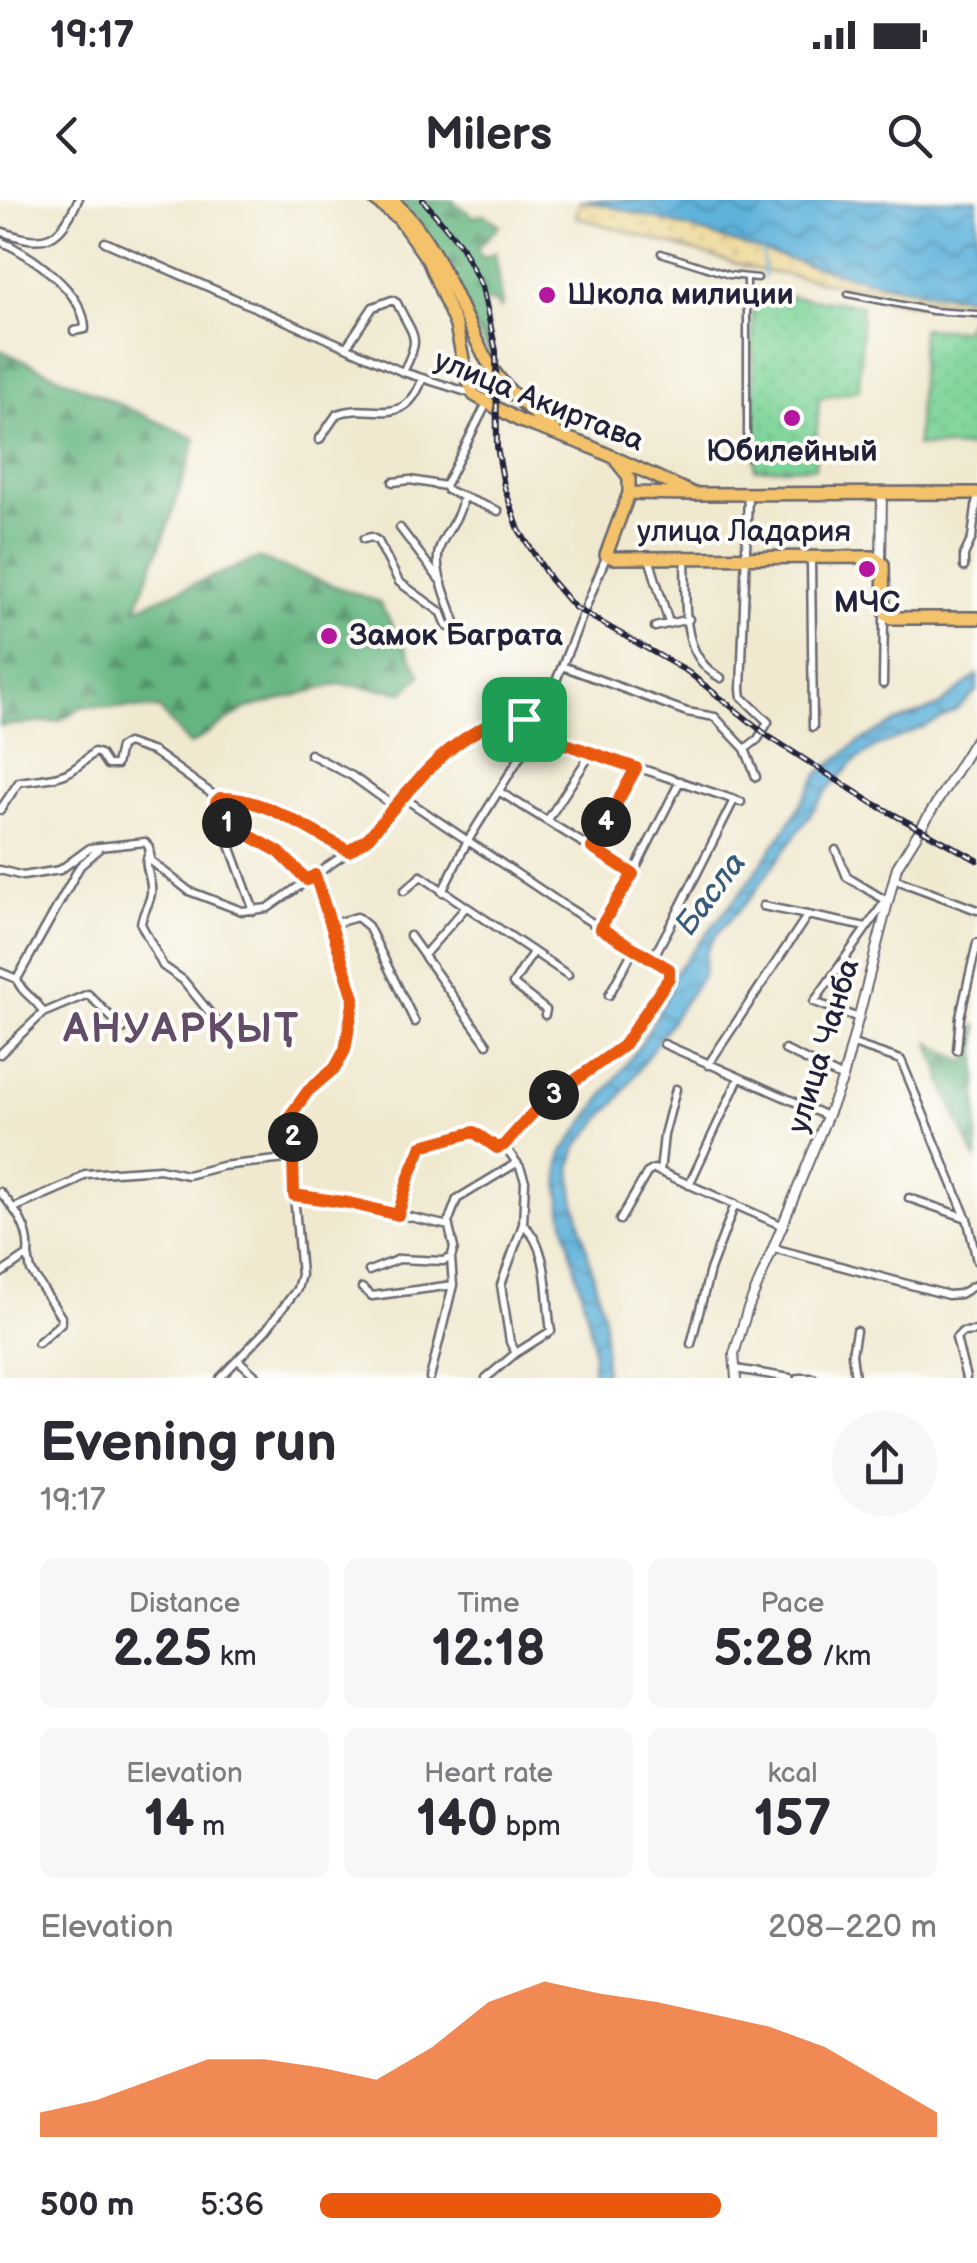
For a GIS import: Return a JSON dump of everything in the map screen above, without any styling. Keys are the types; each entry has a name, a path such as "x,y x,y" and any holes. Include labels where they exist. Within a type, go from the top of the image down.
{"highway":[{"path":"375,200 399,219 428,260 456,326 474,395"},
{"path":"392,200 412,219 432,250 490,366 538,416"},
{"path":"474,336 492,378 514,400 563,436"},
{"path":"466,372 474,360 484,364"},
{"name":"улица Акиртава","path":"474,395 504,412 694,494 977,496"},
{"path":"504,412 511,409 514,400"},
{"path":"606,555 629,493 626,470 610,456"},
{"path":"629,493 694,494"},
{"name":"улица Ладария","path":"606,555 874,556 882,560"},
{"path":"882,560 884,611 894,619 977,618"}],"street":[{"path":"0,232 26,240 47,239 63,230 78,200"},
{"path":"0,241 21,250 60,282 84,316 85,328 74,332"},
{"name":"улица Акиртава","path":"104,242 422,380 474,395"},
{"path":"661,253 758,278"},
{"path":"747,277 747,457"},
{"path":"848,294 977,314"},
{"path":"347,346 373,307 397,302 416,342 403,372"},
{"path":"319,440 337,414 358,409 378,414 396,409 411,400 422,380"},
{"path":"445,486 487,404"},
{"path":"394,482 410,480 445,486 498,511"},
{"path":"882,493 882,560"},
{"path":"745,749 758,739 768,722 742,697 741,690 748,494"},
{"path":"364,539 378,541 399,582 442,613 447,626 454,629 438,550 462,506 462,496"},
{"path":"964,567 977,496"},
{"path":"400,528 443,585"},
{"path":"442,892 467,842 534,733 606,555"},
{"path":"810,556 813,727"},
{"path":"648,558 669,623"},
{"path":"685,558 689,637 697,660 721,678"},
{"path":"883,684 884,611"},
{"path":"655,627 688,620"},
{"path":"562,666 687,712 716,717 745,749 756,777"},
{"path":"0,870 23,876 60,870 78,854 145,842 158,868 189,891 242,910 268,908 368,838 449,750 480,726 499,719 538,721"},
{"path":"534,733 737,801 652,960"},
{"name":"улица Чанба","path":"736,1374 736,1348 843,1078 896,867 977,737"},
{"path":"0,810 19,782 67,775 94,752 107,764 116,764 120,747 127,743 154,752 220,798 270,809 349,851"},
{"path":"547,821 592,752"},
{"path":"310,754 352,776 395,808"},
{"path":"592,848 636,768"},
{"path":"600,928 633,874 680,781"},
{"path":"500,792 633,874"},
{"path":"220,798 216,807 254,911"},
{"path":"398,1215 422,1146 474,1132 497,1148 504,1145 540,1105 623,1046 671,972 404,798"},
{"path":"222,820 279,852 307,880"},
{"path":"43,1013 19,988 17,979 80,866 90,854 104,847"},
{"path":"836,850 847,876 887,900 814,1002 860,1018"},
{"path":"150,852 146,863 151,896 141,924 163,966 183,980 222,1028"},
{"path":"220,1378 284,1310 297,1289 301,1260 294,1195 292,1113 308,1091 335,1068 351,1028 354,998 315,875"},
{"path":"404,891 421,876 568,975"},
{"path":"894,879 977,910"},
{"path":"763,906 866,927"},
{"path":"424,955 465,908"},
{"path":"708,1065 807,916"},
{"path":"329,925 357,917 368,926 415,1022"},
{"path":"410,936 487,1044"},
{"path":"957,1050 960,1017 977,943"},
{"path":"609,995 634,949"},
{"path":"533,952 513,984 546,1010 544,1015"},
{"path":"0,972 17,979"},
{"path":"0,1054 43,1013 88,994 123,1030"},
{"path":"664,1044 828,1117"},
{"path":"853,1044 902,1060 967,1218 977,1262"},
{"path":"785,1050 843,1078"},
{"path":"689,1184 739,1078"},
{"path":"660,1172 664,1135 676,1089"},
{"path":"504,1145 523,1172 524,1181 523,1224 501,1285 510,1342 516,1353"},
{"path":"14,1208 85,1174 160,1169 187,1175 222,1166 295,1158"},
{"path":"430,1378 453,1286 454,1248 449,1226 457,1199 516,1164"},
{"path":"620,1220 647,1173 654,1169 783,1226"},
{"path":"0,1192 14,1208 28,1236 31,1270 62,1317 61,1323 38,1343"},
{"path":"294,1195 449,1226"},
{"path":"908,1198 967,1218"},
{"path":"691,1344 710,1270 735,1204"},
{"path":"486,1378 550,1331 542,1256 532,1232 523,1224"},
{"path":"773,1248 948,1295 960,1294 977,1284"},
{"path":"0,1274 28,1255"},
{"path":"369,1271 398,1259 451,1258"},
{"path":"362,1288 372,1296 453,1286"},
{"path":"966,1378 956,1338 962,1332 977,1330"},
{"path":"855,1378 852,1354 856,1331"},
{"path":"238,1360 258,1378"},
{"path":"736,1374 790,1378"},
{"path":"799,1378 813,1378"}],"green space":[{"path":"397,200 452,200 473,217 484,214 500,225 477,249 483,258 495,252 503,304 501,308 493,301 483,302 493,362 424,227"},
{"path":"752,292 862,305 859,390 819,398 815,467 755,469"},
{"path":"969,320 977,320 977,448 917,446 922,328 964,330"},
{"path":"0,350 196,439 136,608 258,558 379,602 421,675 405,692 338,684 245,709 190,745 159,709 83,706 59,721 0,726"},
{"path":"977,1024 977,1161 948,1098 930,1043 967,1063"}],"sand":[{"path":"580,200 659,217 854,276 935,293 977,296 977,312 971,311 969,305 919,299 917,305 884,298 878,291 758,270 576,217"}],"water":[{"path":"583,200 977,200 977,296 939,294 860,278"},
{"path":"977,675 977,691 956,710 876,747 854,762 827,791 751,897 715,936 706,953 704,973 620,1097 577,1147 571,1168 574,1198 604,1317 605,1378 593,1378 592,1339 560,1195 562,1153 642,1042 676,971 744,888 819,773 858,742 939,706"}],"waterway":[{"path":"763,251 764,277"}],"railway":[{"path":"423,200 460,244 482,287 496,351 497,447 504,486 519,530 550,579 574,607 688,672 768,736 871,802 977,860"}],"place":[{"name":"Школа милиции","path":"547,295"},
{"name":"Юбилейный","path":"792,418"},
{"name":"МЧС","path":"867,569"},
{"name":"Замок Баграта","path":"329,636"}],"district":[{"name":"АНУАРҚЫҬ","path":"182,1030"}],"route":[{"path":"499,719 524,719 538,721 534,733 636,768 592,848 633,874 600,928 669,969 669,978 623,1046 540,1105 504,1145 497,1148 481,1135 466,1132 422,1146 398,1215 294,1195 292,1113 308,1091 335,1068 345,1050 354,998 315,875 307,880 279,852 222,820 216,802 232,798 270,809 349,851 368,838 465,736 499,719"}],"water label":[{"name":"Басла","path":"711,894"}]}
